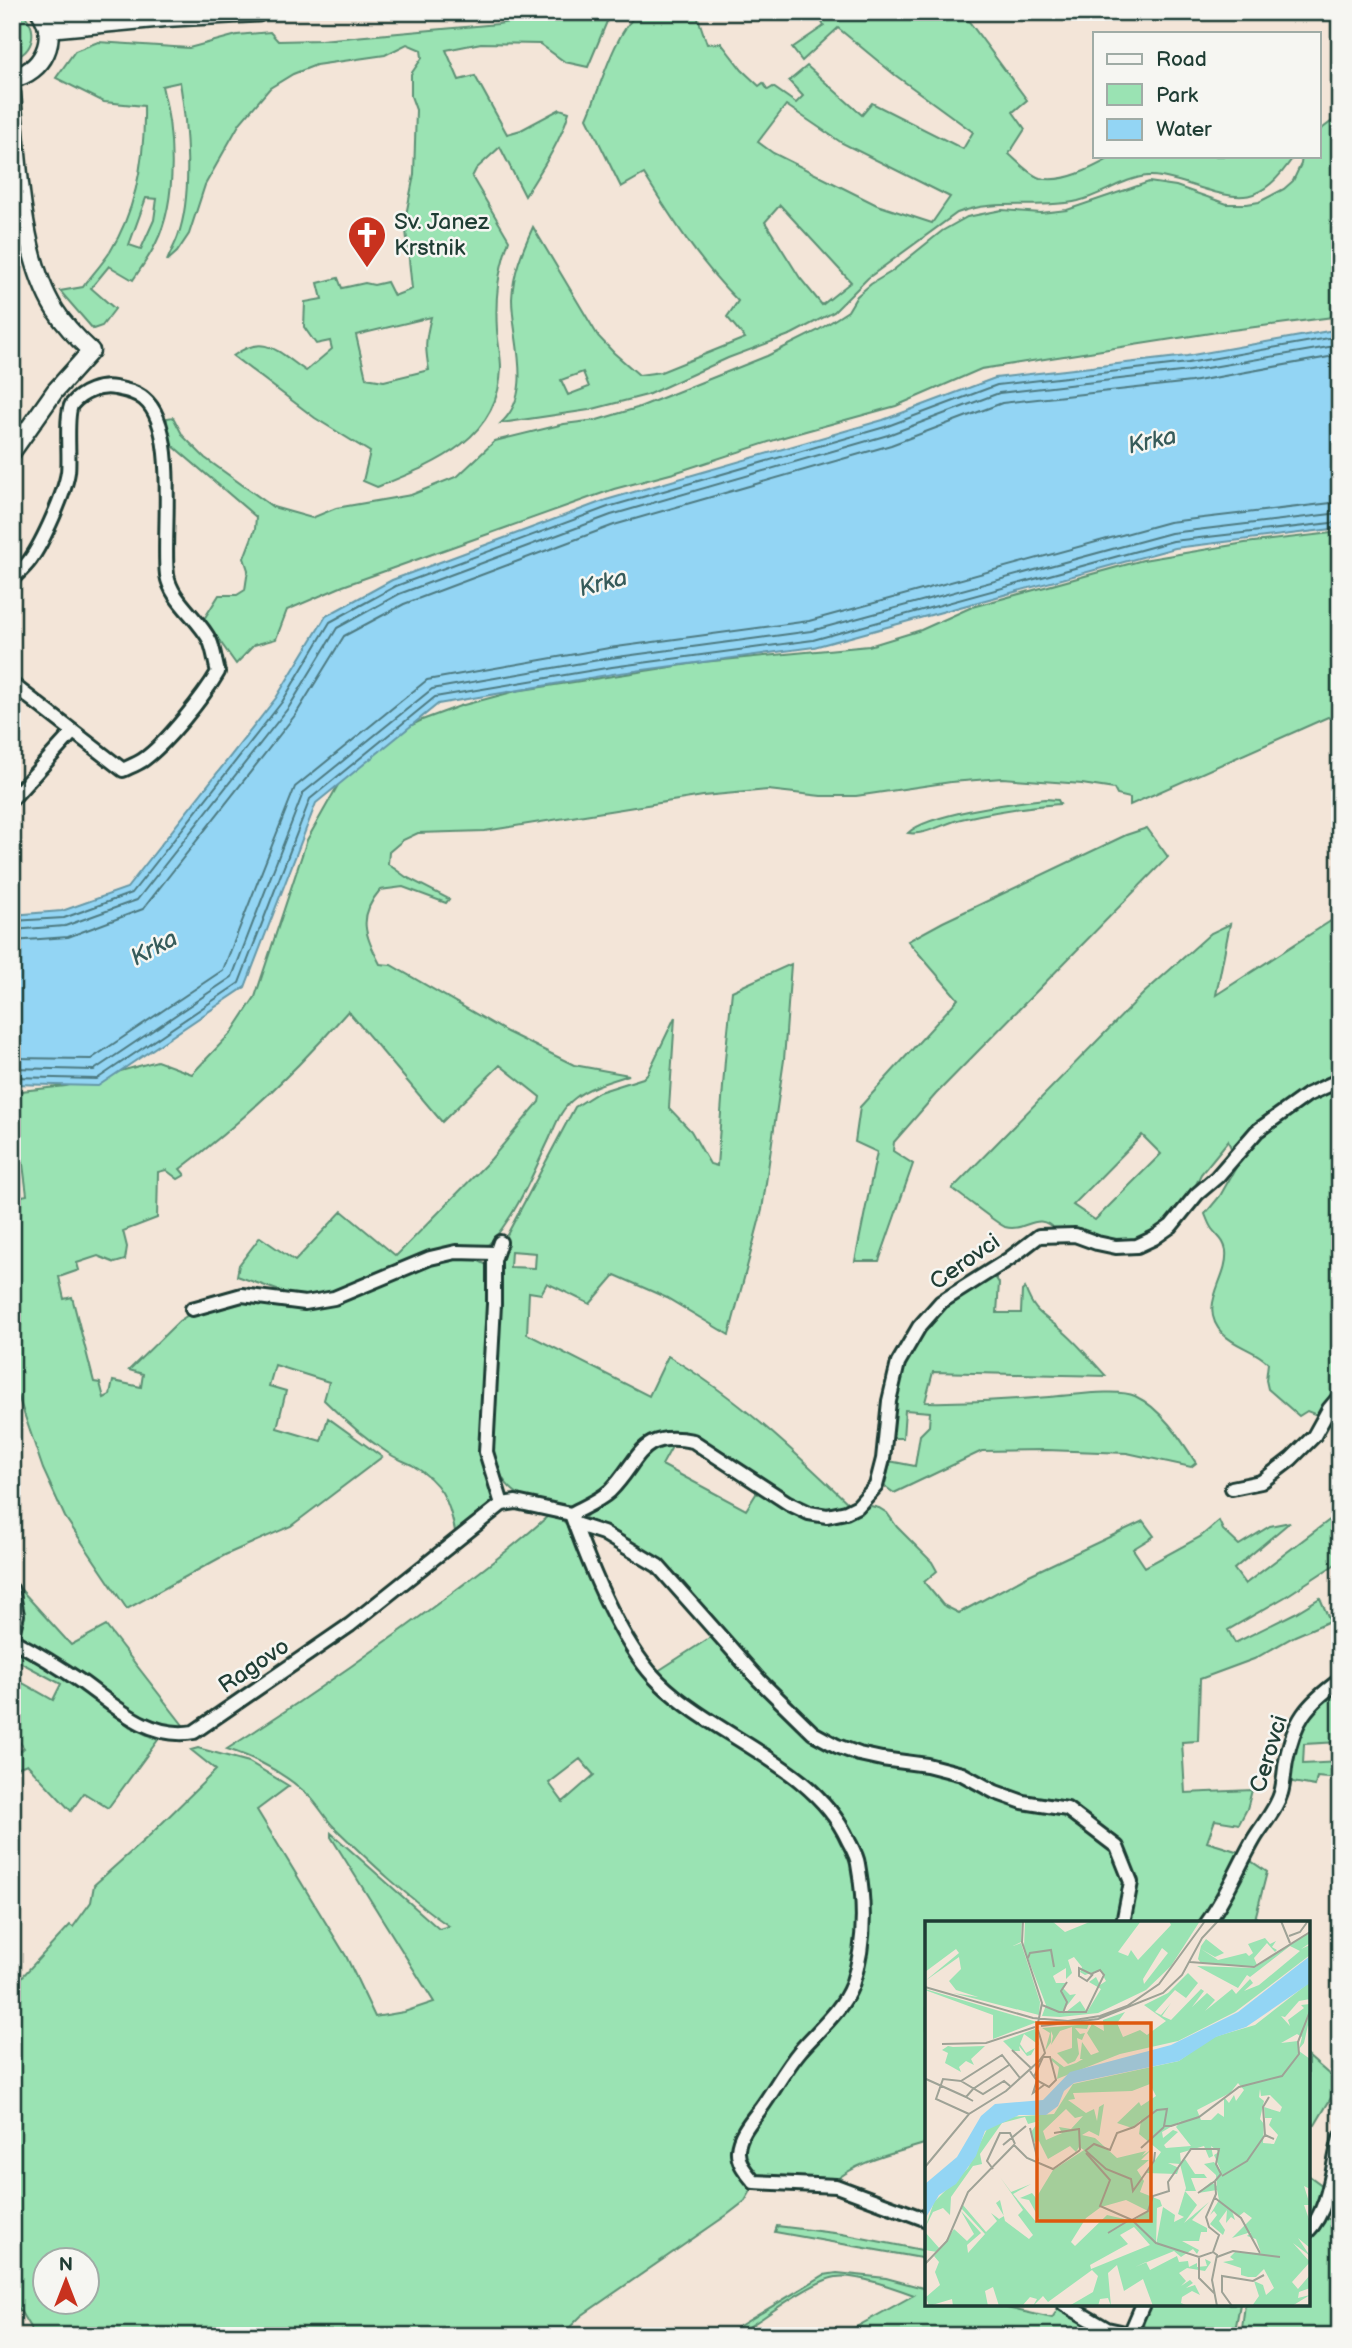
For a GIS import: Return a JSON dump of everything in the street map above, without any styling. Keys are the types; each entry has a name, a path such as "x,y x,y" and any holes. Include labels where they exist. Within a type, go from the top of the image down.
{"main road":[{"path":"12,78 22,76 41,61 47,50 44,20 165,18 258,12"}],"street":[{"path":"12,93 25,216 32,255 55,310 74,336 91,351 55,391 12,452"},
{"path":"12,579 31,559 68,474 68,415 72,405 87,392 107,387 128,390 145,399 156,415 168,486 167,577 181,603 210,640 218,672 206,692 168,736 143,760 123,770 12,684"},
{"path":"12,799 74,732"},
{"name":"Cerovci","path":"573,1519 609,1492 641,1451 656,1440 676,1438 693,1441 788,1503 809,1513 827,1516 858,1506 876,1486 883,1459 888,1401 898,1363 919,1327 941,1302 1009,1259 1039,1236 1075,1235 1097,1244 1116,1247 1137,1246 1154,1238 1171,1226 1197,1194 1217,1177 1257,1131 1307,1095 1340,1080"},
{"path":"192,1309 242,1295 305,1303 334,1298 430,1258 456,1252 498,1248 486,1452 502,1504 516,1502 573,1519 627,1545 658,1566 759,1679 813,1733 825,1740 859,1754 927,1765 962,1774 995,1792 1023,1802 1067,1809 1116,1847 1131,1882 1124,1921"},
{"path":"1232,1488 1261,1482 1291,1460 1314,1436 1329,1409 1340,1396"},
{"name":"Ragovo","path":"12,1640 47,1658 111,1705 145,1726 180,1735 194,1732 350,1625 502,1504"},
{"path":"573,1519 604,1597 634,1648 658,1681 698,1714 776,1765 817,1796 842,1827 858,1861 862,1940 851,1987 830,2019 799,2053 744,2132 738,2150 742,2166 754,2182 835,2186 925,2219"},
{"path":"12,1590 18,1615 12,1634"},
{"name":"Cerovci","path":"1208,1921 1281,1793 1290,1740 1297,1722 1308,1705 1340,1680"},
{"path":"1310,2229 1324,2201 1340,2138"},
{"path":"1067,2306 1111,2333 1131,2335 1142,2306"}],"green space":[{"path":"12,12 21,12 27,18 32,39 26,51 12,59"},
{"path":"562,12 611,12 588,67 565,62 540,44 481,43 446,50 459,80 475,76 507,134 521,130 560,109 569,112 556,145 525,196 500,147 476,169 472,177 509,240 502,263 496,307 501,368 497,393 489,414 460,446 441,458 377,487 363,481 370,452 315,418 233,356 244,349 263,345 279,352 306,371 332,349 330,341 316,344 304,327 305,302 322,299 318,283 338,278 342,288 387,282 394,296 412,289 405,220 414,175 416,110 411,96 411,74 422,58 421,50 407,44 385,55 316,65 293,74 270,88 240,123 205,185 189,234 167,261 183,219 187,160 180,82 162,86 171,144 171,186 163,225 154,248 133,280 109,266 91,288 115,309 102,326 93,329 60,291 83,287 110,252 133,200 143,144 144,106 104,102 56,78 75,51 98,42 189,48 237,35 270,32 278,41 321,40 498,24","holes":["146,198 157,199 154,220 141,249 129,245","431,317 426,344 429,370 384,381 366,378 356,335"]},
{"path":"639,12 696,12 707,44 721,43 742,70 759,86 763,83 768,90 773,87 796,103 803,96 789,81 807,66 862,115 872,103 963,149 973,132 895,75 838,28 802,61 792,48 824,26 817,12 962,12 1027,100 1013,112 1025,129 1009,154 1040,178 1069,177 1110,158 1292,158 1269,185 1246,196 1234,196 1167,178 1148,176 1130,180 1078,201 1048,205 987,206 957,213 868,278 834,312 792,334 728,358 647,395 589,410 501,423 517,396 519,364 512,299 519,262 533,227 598,336 639,375 661,372 745,338 727,317 738,301 699,256 644,174 621,187 587,118 608,62 622,34","holes":["786,105 842,143 950,197 932,223 877,205 773,153 758,142","780,205 851,282 822,305 800,278 765,222","583,372 589,387 568,395 561,380"]},
{"path":"1340,115 1340,316 1217,332 981,369 896,406 614,489 343,586 287,610 276,639 254,645 236,664 204,619 219,595 237,595 245,590 248,570 244,558 255,529 256,517 166,440 167,418 173,417 183,436 205,458 273,507 312,518 336,508 411,495 458,476 495,441 564,424 597,420 637,408 767,356 817,331 848,311 857,296 871,284 891,272 942,231 967,217 1002,210 1041,213 1067,210 1149,182 1176,186 1227,204 1259,202 1293,181 1302,158 1320,158 1320,130"},
{"path":"1340,532 1340,733 1328,717 1130,805 1130,798 1117,795 1114,789 1002,778 951,782 856,796 821,796 768,790 703,796 485,831 418,833 403,840 389,852 388,864 406,877 449,899 446,903 403,887 380,890 368,909 366,926 370,944 380,964 391,965 507,1032 574,1065 629,1075 587,1090 565,1108 521,1198 487,1246 469,1247 333,1294 297,1297 237,1276 239,1265 260,1237 295,1261 342,1211 396,1256 491,1159 539,1102 540,1097 500,1065 442,1122 348,1011 268,1094 180,1169 185,1175 178,1179 166,1170 158,1172 157,1218 123,1231 127,1247 125,1260 115,1263 98,1256 77,1263 79,1270 59,1277 64,1299 72,1297 94,1382 100,1383 104,1398 110,1395 113,1381 141,1387 143,1374 129,1370 179,1321 193,1312 239,1301 299,1307 433,1262 459,1257 487,1265 490,1274 483,1445 495,1499 462,1531 455,1531 450,1510 437,1485 422,1471 371,1441 331,1407 324,1400 329,1382 275,1365 269,1386 286,1391 277,1428 321,1441 328,1418 382,1457 291,1526 225,1555 127,1609 65,1517 43,1469 18,1396 12,1397 12,1198 27,1195 22,1156 12,1157 12,1092 66,1086 157,1061 192,1074 232,1032 255,997 307,840 347,769 373,744 422,720 460,706 516,691 703,662 869,646 921,630 972,607 1143,560 1245,543"},
{"path":"1045,799 1058,800 1060,804 985,814 921,833 908,833 918,826 952,815"},
{"path":"1147,828 1168,857 936,1094 894,1142 893,1151 913,1164 879,1261 855,1261 877,1152 855,1142 860,1107 958,999 908,941 1126,835"},
{"path":"1340,915 1340,1408 1339,1406 1322,1417 1307,1411 1299,1416 1268,1389 1268,1363 1223,1334 1212,1313 1226,1261 1226,1251 1205,1214 1220,1196 1238,1164 1228,1141 1201,1174 1191,1195 1174,1217 1151,1236 1125,1243 1056,1231 1043,1222 1005,1227 952,1189 1144,993 1211,933 1230,924 1216,995","holes":["1142,1135 1161,1154 1095,1220 1073,1205"]},
{"path":"791,964 784,1060 762,1210 729,1335 667,1298 615,1275 590,1304 547,1283 541,1294 529,1292 527,1334 649,1396 668,1356 741,1407 851,1506 843,1510 815,1511 675,1434 653,1437 616,1478 594,1497 582,1503 561,1508 528,1499 514,1491 503,1479 493,1448 500,1248 575,1107 599,1092 643,1078 648,1073 675,1017 669,1108 691,1131 710,1164 717,1166 732,991","holes":["511,1251 536,1253 535,1268 510,1267"]},
{"path":"994,1275 999,1283 997,1313 1021,1313 1022,1291 1025,1288 1036,1309 1070,1337 1106,1376 933,1372 925,1402 1127,1394 1144,1401 1162,1416 1196,1463 1191,1467 1127,1453 982,1451 894,1493 883,1485 889,1461 915,1466 920,1435 929,1426 930,1412 905,1410 903,1438 891,1438 900,1384 912,1350 931,1320 949,1301"},
{"path":"674,1443 662,1465 746,1510 756,1494 756,1486 816,1521 836,1522 871,1506 879,1508 887,1513 897,1527 932,1562 937,1571 924,1582 943,1605 959,1613 1027,1576 1143,1521 1154,1536 1133,1549 1145,1567 1200,1537 1219,1521 1223,1530 1239,1545 1270,1526 1290,1522 1234,1569 1245,1584 1340,1512 1340,1561 1228,1630 1235,1643 1320,1598 1330,1621 1295,1636 1254,1659 1200,1679 1198,1741 1182,1742 1185,1793 1252,1790 1247,1809 1239,1824 1215,1820 1207,1842 1236,1851 1267,1872 1255,1921 925,1921 925,2144 854,2168 834,2182 762,2182 752,2189 745,2201 727,2215 581,2316 566,2331 567,2336 35,2336 12,2297 12,1998 20,1979 70,1925 73,1927 91,1902 94,1885 216,1770 191,1750 198,1748 249,1762 289,1786 257,1810 346,1956 375,2017 404,2012 434,2002 331,1833 439,1929 449,1926 375,1866 334,1827 310,1797 291,1781 250,1757 227,1749 397,1634 502,1555 549,1515 562,1520 570,1527 602,1606 623,1645 651,1679 695,1720 696,1706 655,1673 714,1635 791,1720 828,1747 860,1760 958,1779 995,1798 999,1790 933,1760 881,1757 824,1735 750,1663 662,1565 622,1537 585,1518 611,1496 653,1449","holes":["580,1759 594,1775 563,1802 549,1783"]},
{"path":"14,1582 71,1645 106,1626 186,1729 148,1722 18,1638 20,1610"},
{"path":"12,1647 92,1696 130,1727 158,1740 108,1808 84,1793 71,1811 27,1764 12,1770 12,1758 24,1748 12,1732 12,1677 53,1700 61,1684 12,1658"},
{"path":"1340,1685 1340,1742 1304,1744 1303,1764 1340,1762 1340,1779 1317,1777 1315,1786 1287,1781 1290,1754 1308,1709"},
{"path":"1310,2058 1340,2084 1340,2101 1331,2098 1315,2125 1310,2123"},
{"path":"1310,2176 1323,2186 1310,2222"},
{"path":"1321,2219 1340,2219 1340,2336 1241,2336 1245,2306 1310,2306 1310,2238"},
{"path":"777,2226 842,2234 925,2251 925,2259 775,2232"},
{"path":"837,2273 886,2278 925,2288 925,2306 997,2306 1052,2318 1060,2306 1106,2334 840,2336 914,2295 876,2282 836,2277 818,2283 743,2330 723,2336 824,2275"},
{"path":"1148,2306 1240,2306 1234,2336 1144,2336 1143,2318"}],"water":[{"name":"Krka","path":"1340,329 1340,528 1175,548 814,647 613,674 438,704 316,803 245,987 98,1086 12,1084 12,915 62,911 127,888 276,698 326,616 392,580 606,500 883,420 995,378 1187,356"}],"place":[{"name":"Sv. Janez Krstnik","path":"367,269"}]}
